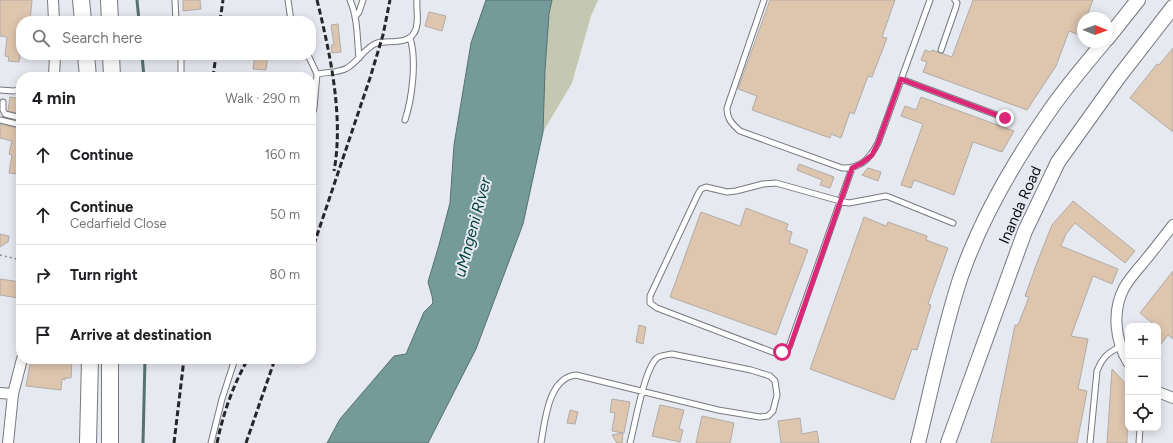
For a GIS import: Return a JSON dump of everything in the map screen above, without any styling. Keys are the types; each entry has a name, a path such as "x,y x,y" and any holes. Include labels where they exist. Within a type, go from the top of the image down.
{"highway":[{"path":"81,0 83,16"},
{"path":"109,0 110,16"},
{"path":"86,60 88,72"},
{"path":"111,60 112,72"},
{"path":"88,443 90,364"},
{"path":"110,364 110,443"}],"main road":[{"path":"1113,31 1138,0"},
{"name":"Inanda Road","path":"948,443 1025,231 1058,162 1118,78 1173,7"},
{"name":"Inanda Road","path":"918,443 948,322 962,276 977,236 1002,187 1048,113 1099,48"}],"street":[{"path":"53,0 54,16"},
{"path":"54,72 55,60"},
{"path":"1127,359 1118,338 1116,320 1119,302 1124,288 1173,225"},
{"path":"8,443 13,394 21,364"},
{"path":"0,393 13,394"},
{"path":"1161,393 1173,398"}],"lane":[{"path":"174,0 176,16"},
{"path":"288,0 290,16"},
{"path":"350,0 354,17 359,58"},
{"path":"354,17 359,12 363,0"},
{"path":"317,74 346,69 372,45 381,42 405,40 410,38 414,34 416,27 417,0"},
{"path":"764,0 727,108 727,114 731,123 740,131 842,168 852,168 862,163 872,155 878,143 930,0"},
{"path":"941,50 956,7 955,0"},
{"path":"405,120 408,112 414,71 413,46 410,38"},
{"path":"181,60 181,72"},
{"path":"310,60 317,74 316,85"},
{"path":"901,79 1005,118"},
{"path":"0,90 16,90"},
{"path":"3,102 3,110 5,114 16,117"},
{"path":"0,120 16,124"},
{"path":"852,168 840,201 790,347 786,352 775,353 657,308 650,303 649,299 653,289 698,194 704,187 727,192 736,192 763,184 776,183 840,201 849,203 889,197 953,222"},
{"path":"1090,443 1097,371 1101,361 1108,353 1121,346"},
{"path":"541,443 551,397 557,385 569,375 576,375 643,391 718,410 760,417 768,416 773,411 777,395 776,381 770,376 762,373 672,354 665,355 657,359 649,370 643,391 630,443"},
{"path":"211,443 222,399 233,364"},
{"path":"1139,443 1140,431"}],"path":[{"path":"0,255 16,259"}],"shaded area":[{"path":"552,0 598,0 591,16 572,83 543,132 545,49"}],"water":[{"name":"uMngeni River","path":"486,0 552,0 549,14 545,70 543,132 523,224 476,349 428,443 327,443 340,419 394,356 406,354 424,312 433,303 428,282 450,203 454,145 471,43"}],"building":[{"path":"0,0 32,0 30,16 16,16 16,60 19,60 19,62 8,61 9,57 5,56 7,37 0,36"},
{"path":"183,0 200,0 201,9 183,11"},
{"path":"770,0 895,0 882,37 887,38 872,77 868,76 854,114 850,112 841,138 831,134 830,138 752,110 757,96 738,89"},
{"path":"973,0 1093,0 1088,12 1077,12 1077,34 1069,31 1056,66 1027,110 923,72 927,62 921,60 925,50 931,52 932,50 952,57"},
{"path":"429,12 446,16 442,31 425,26"},
{"path":"338,24 341,52 332,53 331,45 334,45 331,25"},
{"path":"1173,48 1173,132 1130,98 1157,64 1159,65"},
{"path":"254,60 267,60 266,70 253,69"},
{"path":"10,97 16,98 16,113 8,111"},
{"path":"921,97 1014,131 1002,152 973,142 954,195 914,180 911,188 901,185 923,124 901,116 905,106 916,110"},
{"path":"0,124 16,128 16,174 9,173 12,155 9,154 12,141 0,138"},
{"path":"799,164 834,177 830,188 820,185 822,180 797,170"},
{"path":"868,168 881,172 878,181 862,175"},
{"path":"1073,201 1135,251 1125,263 1075,223 1066,234 1061,246 1118,269 1112,284 1093,276 1071,336 1088,339 1078,389 1087,391 1077,443 991,443 1015,325 1018,325 1029,297 1025,296 1052,225"},
{"path":"746,208 788,224 786,230 792,232 789,243 808,250 776,335 670,297 701,212 740,226"},
{"path":"864,217 886,226 888,222 927,236 926,240 948,248 928,304 931,305 917,350 912,349 894,400 810,369"},
{"path":"0,234 9,236 8,242 0,247"},
{"path":"1173,271 1173,339 1168,335 1161,344 1161,323 1152,323 1140,313"},
{"path":"0,279 16,281 16,298 0,295"},
{"path":"639,325 646,327 643,344 636,342"},
{"path":"30,364 72,364 71,378 65,378 65,380 62,379 61,390 26,386"},
{"path":"1112,369 1125,383 1125,431 1127,431 1127,443 1107,443"},
{"path":"612,399 630,402 624,433 612,431 615,413 610,412"},
{"path":"660,405 684,410 679,429 683,430 680,442 652,436"},
{"path":"570,410 578,412 575,424 567,423"},
{"path":"702,416 734,423 730,443 696,443"},
{"path":"800,418 802,434 817,431 819,443 781,443 778,421"},
{"path":"623,433 622,443 617,443 612,435"}],"waterway":[{"path":"137,0 139,16"},
{"path":"142,60 144,72"},
{"path":"143,443 145,364"}],"railway":[{"path":"221,16 223,0"},
{"path":"317,0 327,41 334,85 337,129 337,150 334,171"},
{"path":"316,238 370,78 383,35 390,0"},
{"path":"214,72 215,60"},
{"path":"174,443 183,364"},
{"path":"217,443 229,400 246,364"},
{"path":"246,443 273,364"}],"route":[{"path":"782,352 786,352 790,347 852,168 862,163 872,155 878,143 901,79 1005,118"}]}
